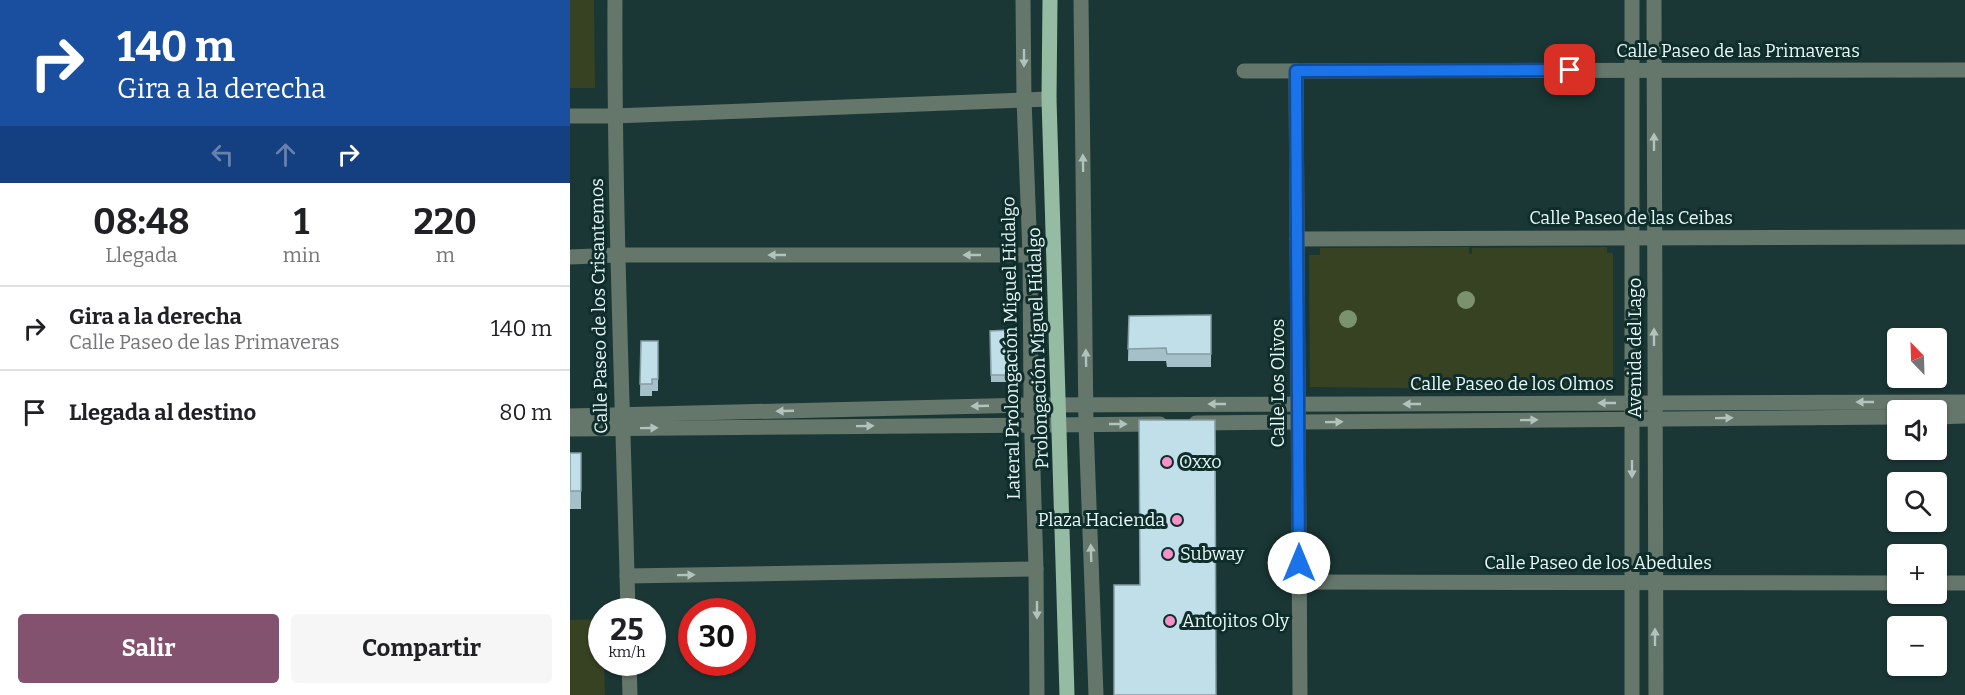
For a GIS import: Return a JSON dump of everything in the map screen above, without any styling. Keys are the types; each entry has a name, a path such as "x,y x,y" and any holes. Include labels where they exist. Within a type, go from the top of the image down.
{"main road":[{"name":"Prolongación Miguel Hidalgo","path":"1050,0 1049,99 1060,405 1066,695"}],"street":[{"name":"Calle Paseo de los Crisantemos","path":"615,0 614,116 628,598"},
{"name":"Lateral Prolongación Miguel Hidalgo","path":"1023,0 1030,255 1037,695"},
{"path":"1081,0 1086,424 1096,695"},
{"name":"Avenida del Lago","path":"1632,0 1632,695"},
{"name":"Avenida del Lago","path":"1654,0 1656,695"},
{"name":"Calle Paseo de las Primaveras","path":"1244,71 1965,70"},
{"name":"Calle Los Olivos","path":"1296,71 1300,695"},
{"path":"570,116 1049,99"},
{"name":"Calle Paseo de las Ceibas","path":"1297,239 1965,237"},
{"path":"570,257 1030,255"},
{"name":"Calle Paseo de los Olmos","path":"621,422 1031,405 1965,402"},
{"path":"570,416 621,422"},
{"path":"1947,417 1965,416"},
{"name":"Calle Paseo de los Olmos","path":"621,422 1177,424 1887,417"},
{"path":"570,429 621,422"},
{"path":"627,576 1036,569"},
{"name":"Calle Paseo de los Abedules","path":"1299,582 1887,583"},
{"path":"1947,583 1965,583"},
{"path":"629,676 630,695"}],"green space":[{"path":"570,0 594,0 595,88 570,88"},
{"path":"1469,247 1469,254 1472,254 1472,248 1607,247 1607,253 1613,253 1613,390 1310,387 1309,255 1320,255 1320,248"},
{"path":"588,619 588,676 604,676 605,695 570,695 570,620"}],"building":[{"path":"1211,315 1211,354 1167,354 1166,348 1128,349 1129,316"},
{"path":"1008,330 1009,375 991,375 990,331"},
{"path":"641,341 658,341 658,379 652,379 652,384 640,384"},
{"name":"Plaza Hacienda","path":"1139,420 1215,420 1216,695 1114,695 1114,585 1140,585"},
{"path":"570,453 581,453 581,491 570,491"}],"place":[{"name":"Oxxo","path":"1167,462"},
{"name":"Plaza Hacienda","path":"1177,520"},
{"name":"Subway","path":"1168,554"},
{"name":"Antojitos Oly","path":"1170,621"}],"route":[{"path":"1299,563 1296,71 1570,70"}]}
